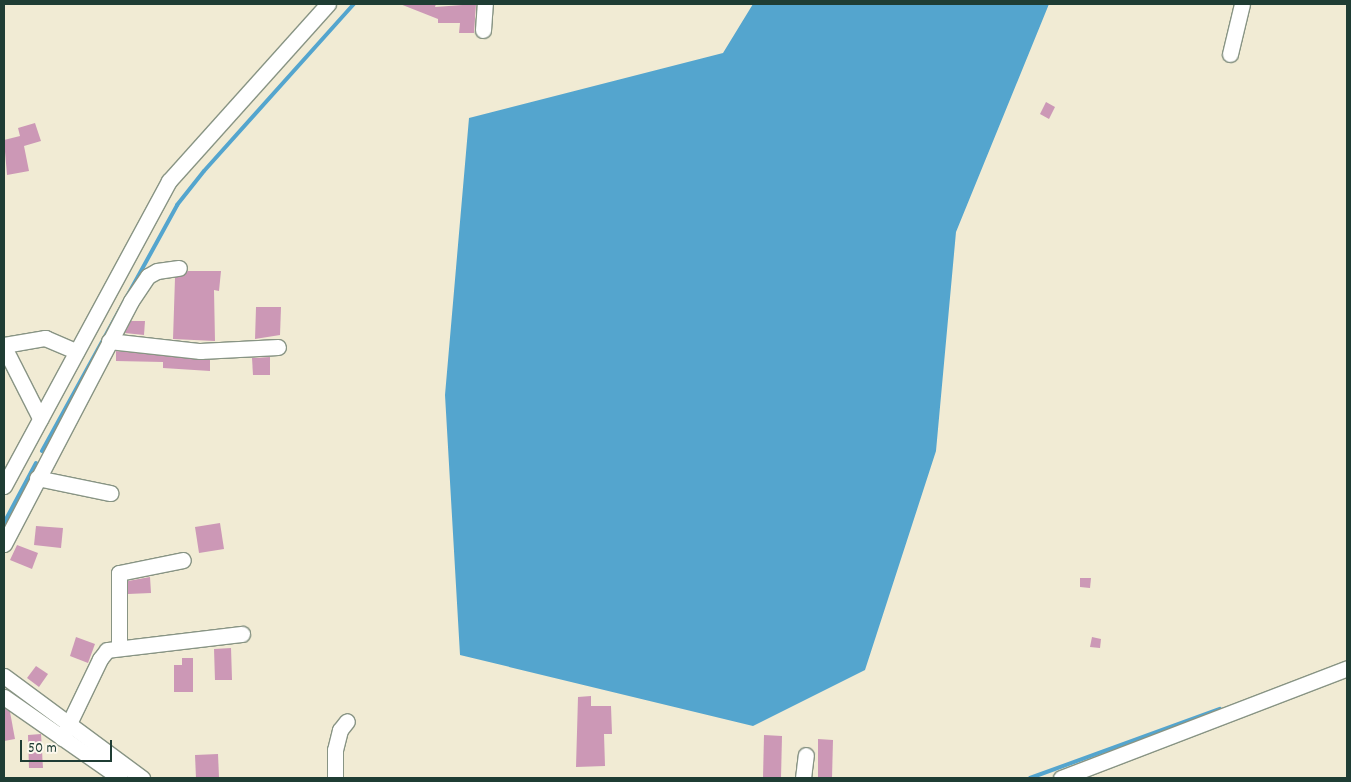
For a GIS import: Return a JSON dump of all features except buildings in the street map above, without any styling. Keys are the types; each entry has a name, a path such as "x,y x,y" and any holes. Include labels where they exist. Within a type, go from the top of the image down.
{"street":[{"path":"4,486 169,181 328,4"},
{"path":"483,30 485,4"},
{"path":"1230,54 1242,4"},
{"path":"4,544 46,460 110,341 148,276 157,271 179,268"},
{"path":"40,418 4,346 45,338 76,351"},
{"path":"110,341 200,351 278,347"},
{"path":"25,447 46,460"},
{"path":"37,478 110,493"},
{"path":"119,647 119,573 183,560"},
{"path":"65,731 100,659 107,650 119,647 242,634"},
{"path":"1061,778 1347,668"},
{"path":"4,676 120,778"},
{"path":"4,697 65,731 142,778"},
{"path":"335,778 335,750 340,730 347,721"},
{"path":"803,778 806,755"}],"water":[{"path":"753,4 1049,4 956,232 936,451 865,670 753,726 460,655 445,395 469,118 723,53"}],"waterway":[{"path":"42,451 177,205 204,171 354,4"},
{"path":"4,523 36,463"},
{"path":"1030,778 1220,709"}]}
